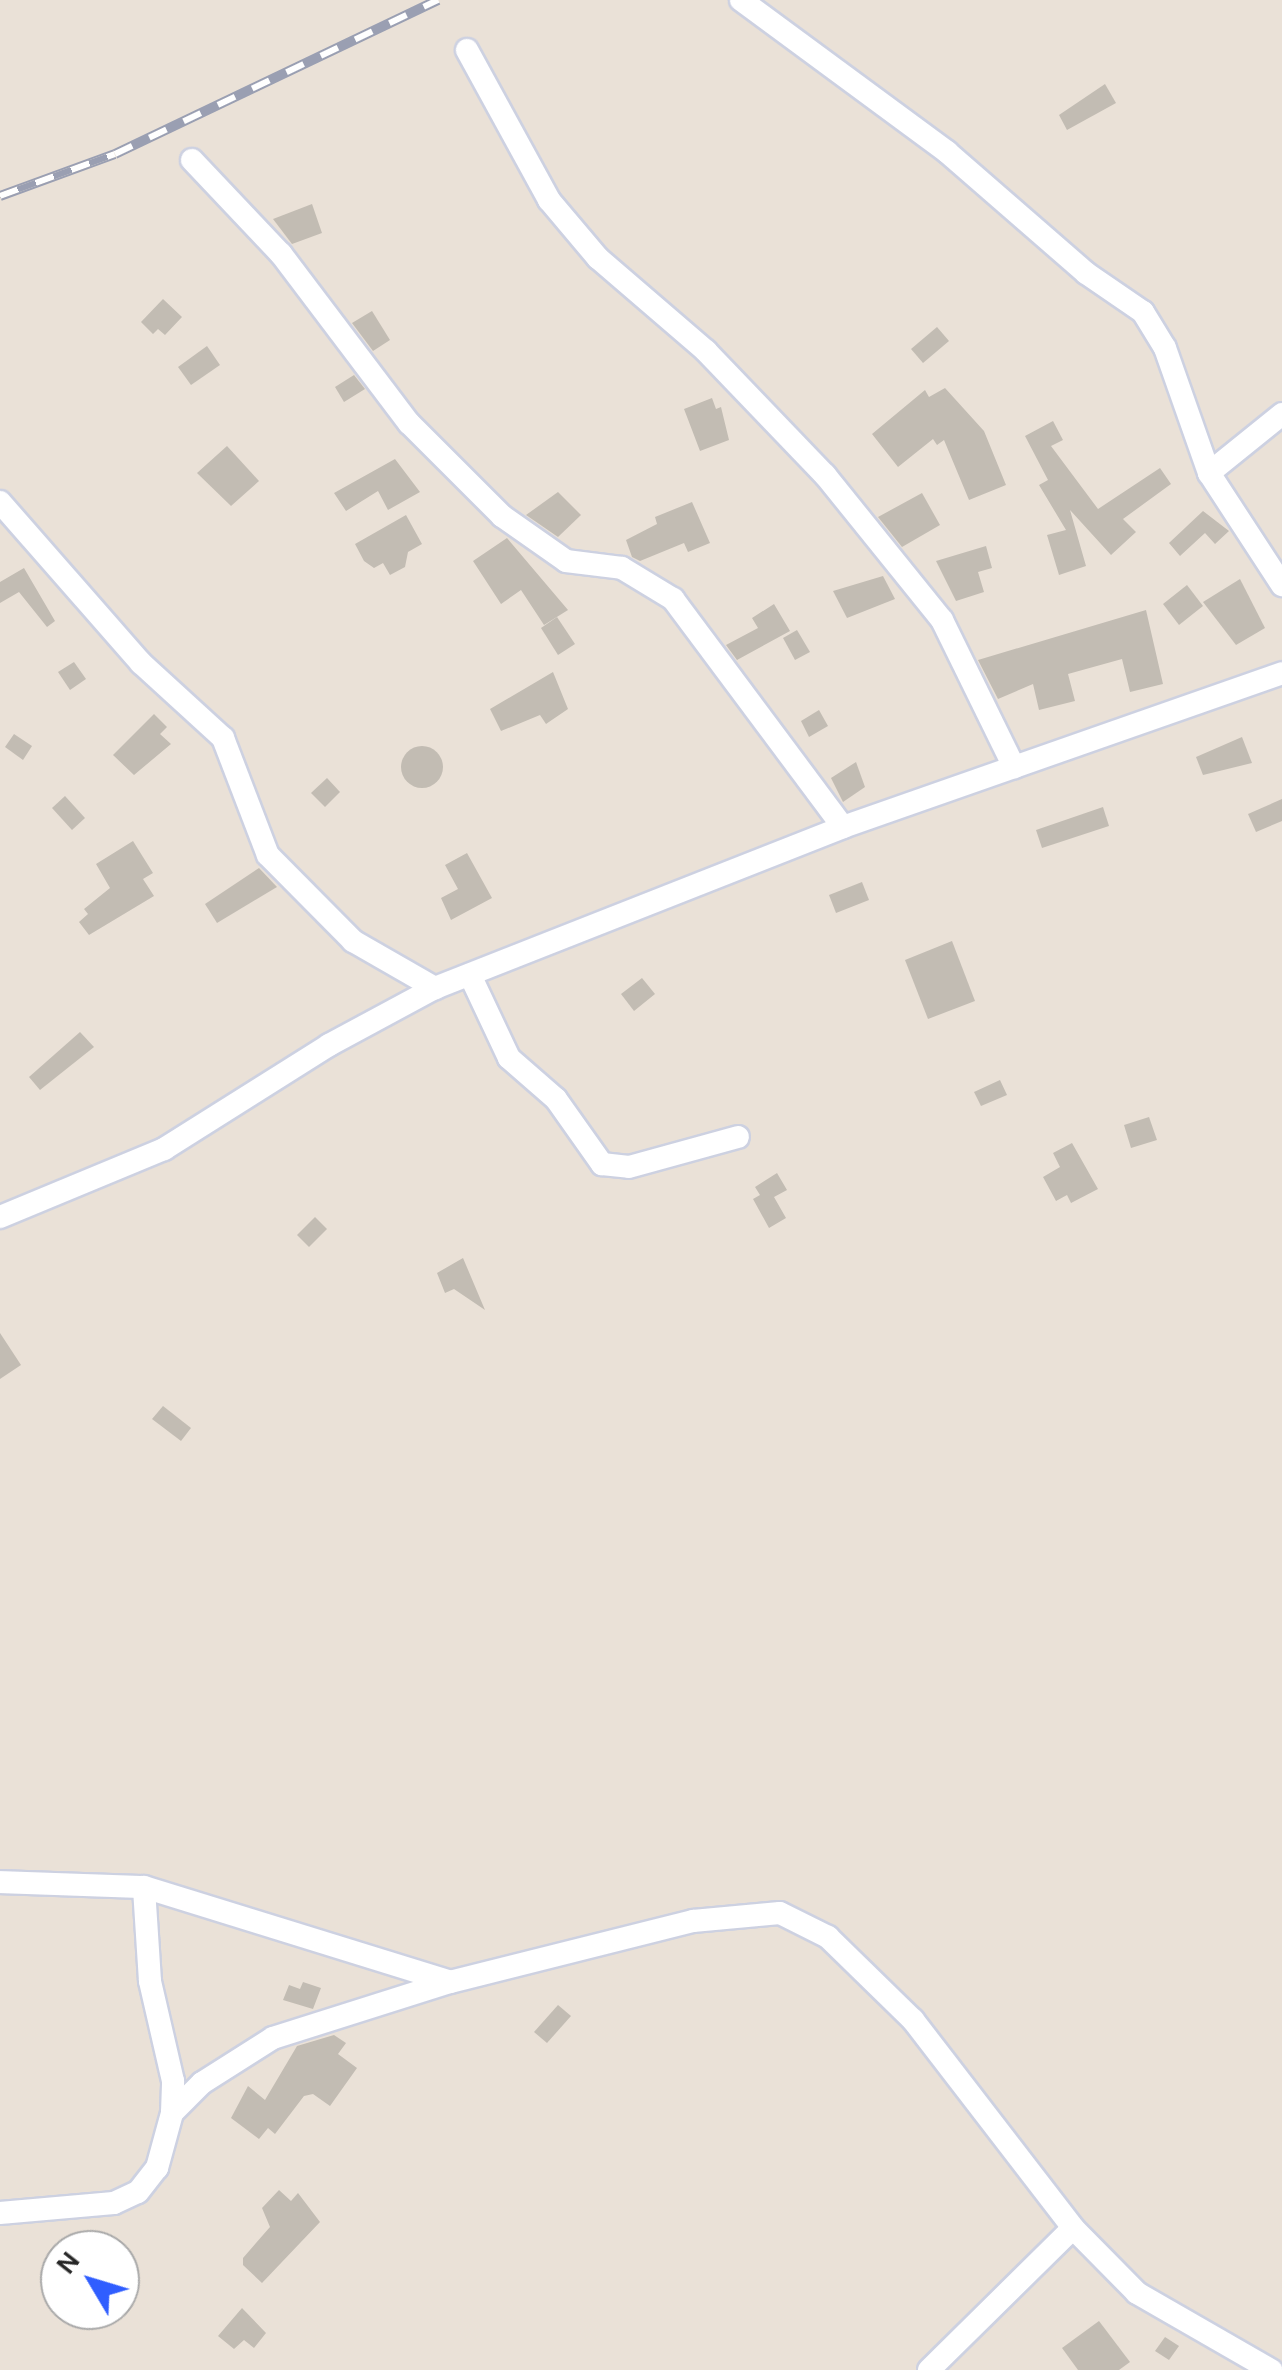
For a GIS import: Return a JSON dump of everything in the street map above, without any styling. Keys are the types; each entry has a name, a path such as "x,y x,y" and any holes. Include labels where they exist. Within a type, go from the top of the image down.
{"street":[{"path":"740,0 947,152 1086,273 1143,312 1165,348 1209,474 1282,585"},
{"path":"466,50 561,214 598,258 706,351 824,475 942,620 1014,766"},
{"path":"192,160 281,254 410,423 502,516 566,561 622,568 673,599 844,827"},
{"path":"1209,474 1282,414"},
{"path":"0,502 141,663 223,738 268,855 353,941 435,988"},
{"path":"0,1217 164,1149 328,1045 435,988 844,827 1282,673"},
{"path":"470,975 509,1058 556,1100 602,1164 629,1167 738,1137"},
{"path":"0,1882 144,1887 450,1982"},
{"path":"0,2213 114,2203 138,2192 157,2168 172,2113 173,2081 150,1982 144,1887"},
{"path":"172,2113 202,2083 272,2038 450,1982 693,1922 780,1913 828,1937 914,2020 1073,2228 1138,2293 1270,2370"},
{"path":"929,2370 1073,2228"}],"building":[{"path":"1105,84 1116,103 1067,130 1059,115"},
{"path":"312,204 322,233 292,244 273,219"},
{"path":"163,299 182,317 165,335 158,329 153,334 141,322"},
{"path":"372,311 390,340 373,351 352,323"},
{"path":"937,327 949,341 923,363 911,349"},
{"path":"207,346 220,365 191,385 178,367"},
{"path":"354,375 365,389 344,402 335,387"},
{"path":"945,388 984,431 1006,485 969,500 944,440 937,445 933,439 898,467 872,434 925,390 929,397"},
{"path":"712,398 716,409 721,407 729,440 700,451 684,409"},
{"path":"1053,421 1063,440 1051,446 1098,509 1160,468 1171,484 1123,519 1136,532 1111,555 1070,510 1086,566 1059,575 1047,535 1066,530 1039,485 1048,480 1025,436"},
{"path":"227,446 259,481 231,506 197,473"},
{"path":"395,459 420,492 388,510 378,491 346,511 334,493"},
{"path":"558,492 581,515 558,537 526,515"},
{"path":"922,493 940,525 902,547 878,517"},
{"path":"692,502 710,543 688,552 684,543 640,561 632,557 626,540 657,524 655,517"},
{"path":"1203,511 1229,531 1215,544 1205,533 1180,556 1169,543"},
{"path":"406,515 422,544 408,552 405,567 390,575 383,563 374,568 364,561 355,544"},
{"path":"507,538 568,610 544,625 521,590 501,604 473,561"},
{"path":"986,546 992,568 978,572 984,592 956,601 936,561"},
{"path":"24,568 55,621 47,627 19,592 0,603 0,582"},
{"path":"883,576 895,599 847,618 833,591"},
{"path":"1240,579 1265,628 1236,645 1203,602"},
{"path":"1187,585 1203,606 1179,625 1163,604"},
{"path":"774,604 790,631 737,660 726,645 758,628 752,618"},
{"path":"1146,610 1163,684 1130,692 1122,659 1068,674 1075,701 1039,710 1033,684 998,699 978,660"},
{"path":"557,617 575,644 558,655 541,628"},
{"path":"797,630 810,652 795,660 783,638"},
{"path":"74,662 86,679 70,690 58,672"},
{"path":"553,672 568,709 546,724 540,715 501,731 490,709"},
{"path":"819,710 828,726 809,737 801,721"},
{"path":"154,714 167,727 160,734 171,744 134,775 113,755"},
{"path":"14,734 32,746 23,760 5,747"},
{"path":"1242,737 1252,763 1203,775 1196,757"},
{"path":"422,746 437,752 443,767 437,782 422,788 407,782 401,767 407,752"},
{"path":"856,762 865,787 843,802 831,778"},
{"path":"327,778 340,792 325,807 311,793"},
{"path":"65,796 85,818 72,830 52,808"},
{"path":"1282,799 1282,821 1256,832 1248,814"},
{"path":"1103,807 1109,826 1042,848 1036,830"},
{"path":"133,841 153,873 143,879 154,896 89,935 79,922 88,914 84,909 110,888 96,864"},
{"path":"467,853 492,898 451,920 441,898 458,889 445,865"},
{"path":"259,868 277,887 217,923 205,904"},
{"path":"862,882 869,900 836,913 829,895"},
{"path":"952,941 975,1001 928,1019 905,960"},
{"path":"642,978 655,994 634,1011 621,994"},
{"path":"80,1032 94,1047 40,1090 29,1077"},
{"path":"1000,1080 1007,1095 981,1106 974,1092"},
{"path":"1149,1117 1157,1140 1131,1148 1124,1125"},
{"path":"1072,1143 1098,1189 1071,1203 1067,1195 1056,1201 1043,1177 1060,1167 1053,1153"},
{"path":"777,1173 787,1190 774,1197 786,1218 769,1228 753,1199 760,1195 755,1187"},
{"path":"315,1217 327,1229 309,1247 297,1235"},
{"path":"463,1258 485,1310 454,1289 445,1293 437,1273"},
{"path":"0,1333 21,1365 0,1379"},
{"path":"163,1406 191,1428 181,1441 152,1419"},
{"path":"303,1982 321,1988 313,2009 283,2000 289,1985 300,1989"},
{"path":"558,2005 571,2016 547,2043 534,2032"},
{"path":"334,2035 346,2043 338,2054 357,2068 330,2106 313,2094 304,2096 275,2134 268,2128 259,2139 231,2118 248,2086 265,2100 297,2046"},
{"path":"279,2190 291,2201 298,2193 320,2222 262,2283 243,2265 243,2258 270,2227 262,2208"},
{"path":"242,2308 266,2333 254,2348 244,2340 234,2349 218,2336"},
{"path":"1099,2321 1130,2362 1119,2370 1078,2370 1062,2348"},
{"path":"1165,2337 1179,2346 1169,2360 1155,2351"}],"railway":[{"path":"0,196 115,154 438,0"}]}
